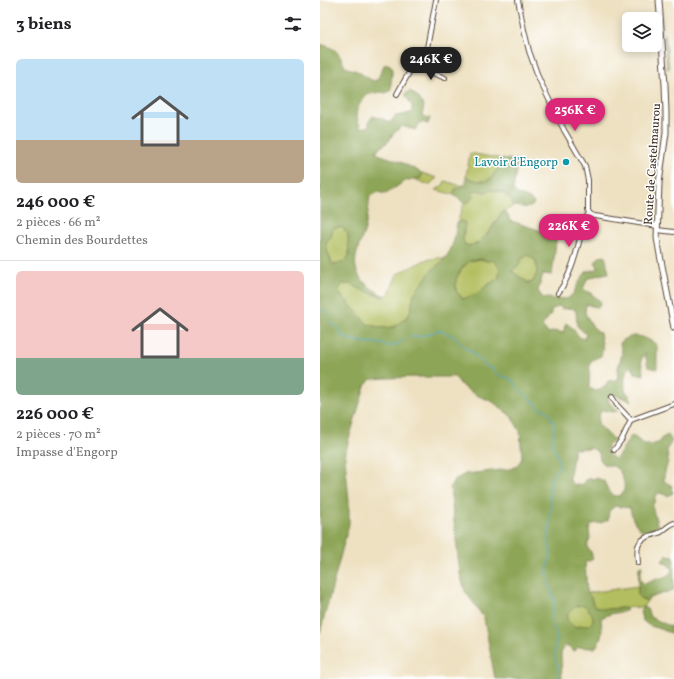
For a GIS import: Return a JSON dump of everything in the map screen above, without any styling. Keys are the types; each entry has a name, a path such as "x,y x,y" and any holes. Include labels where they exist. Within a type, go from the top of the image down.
{"street":[{"path":"424,69 436,0"},
{"path":"518,0 529,51 539,79 564,130 581,159 587,174 589,213 585,219 571,268 563,287 558,293"},
{"name":"Route de Castelmaurou","path":"659,0 665,85 666,133 659,184 657,228 658,245 674,328"},
{"path":"397,94 411,69 415,66 445,78"},
{"path":"589,213 595,216 674,232"},
{"path":"612,397 631,420"},
{"path":"614,450 622,439 631,420 674,404"},
{"path":"638,563 637,547 641,540 674,523"}],"green space":[{"path":"665,33 669,69 667,69"},
{"path":"320,44 334,49 341,57 345,67 357,71 371,80 376,81 384,65 389,64 392,67 391,90 386,93 380,92 366,95 358,108 356,114 361,128 369,126 369,121 373,116 390,123 395,116 412,112 412,106 405,94 410,91 418,97 424,106 422,116 430,118 428,124 421,122 415,130 402,126 393,134 389,141 376,151 378,154 401,162 422,173 421,178 405,181 386,194 378,192 370,196 366,225 356,257 356,264 360,277 365,283 375,291 386,296 383,297 364,291 351,284 342,284 338,292 367,324 381,328 394,327 408,316 414,294 432,270 443,261 450,251 454,240 457,223 462,220 465,223 463,238 464,244 469,246 478,243 491,230 499,217 505,211 511,221 545,232 557,233 552,275 543,274 538,291 543,298 567,299 573,294 580,280 587,271 596,270 598,267 595,262 599,257 605,256 609,273 587,279 583,289 592,294 601,302 598,308 586,304 585,313 593,327 600,333 603,349 601,356 590,362 589,388 596,391 605,387 608,381 616,380 619,377 618,368 622,354 620,343 629,337 643,337 657,345 657,369 648,367 645,353 641,360 644,375 636,374 631,366 628,368 625,381 625,391 630,396 632,401 615,395 608,397 609,403 619,411 612,412 602,410 599,415 598,424 615,441 607,446 607,453 615,459 632,435 642,443 651,445 660,442 662,438 668,435 672,441 667,449 668,461 664,481 672,486 673,493 668,496 660,493 655,495 655,501 652,506 658,527 643,531 634,521 630,508 615,506 609,511 608,520 601,523 592,524 589,529 590,538 587,547 591,552 593,559 585,561 587,593 591,597 593,604 599,608 627,608 626,611 610,614 601,618 601,637 595,648 578,647 575,651 569,646 564,646 561,654 562,679 495,679 484,618 465,591 460,574 450,487 454,480 465,474 510,469 517,466 522,458 520,431 511,416 493,402 476,395 462,386 455,377 371,379 365,386 348,442 345,458 349,501 349,524 320,633","holes":["342,227 348,234 349,256 342,263 338,264 332,264 327,250 326,242 331,237 333,228","528,255 536,261 537,273 533,282 528,283 512,271 520,264 520,260","481,259 487,261 493,260 500,268 499,278 476,294 463,299 456,291 456,279 462,268 470,261","559,306 562,309 572,308 576,311 577,326 586,334 584,339 579,337 574,329 566,323 563,333 557,331 548,333 542,326 551,314 551,310","592,448 599,453 600,459 604,465 613,466 618,470 624,482 623,493 614,496 608,490 604,481 597,478 587,479 581,485 572,484 569,478 574,449","584,605 592,614 593,621 589,625 574,627 567,620 568,613 576,606"]},
{"path":"470,153 503,159 501,165 491,178 486,181 479,181 466,177"},
{"path":"503,159 518,160 513,190 532,201 534,203 531,207 526,208 514,206 510,198 502,192 492,190 484,192 478,190 473,192 473,196 469,202 464,203 454,195 455,189 466,185 466,177 482,181 486,181 491,178 501,165"},
{"path":"422,173 437,178 429,185 414,179 421,178"},
{"path":"445,181 458,185 466,185 456,189 454,195 436,190 443,185"},
{"path":"478,190 484,192 492,190 502,192 510,198 514,206 503,212 482,240 477,244 464,244 463,238 465,223 462,220 457,223 464,203 469,202 473,192"},
{"path":"342,227 348,234 349,256 342,263 332,264 326,242 331,237 333,228"},
{"path":"528,255 536,261 537,273 533,282 529,283 511,271 520,264 520,260"},
{"path":"445,258 414,294 408,316 394,327 381,328 367,324 337,292 341,284 351,284 364,291 383,297 389,294 397,274 425,260"},
{"path":"481,259 487,261 493,260 500,268 499,278 476,295 463,299 456,291 456,279 462,268 470,261"},
{"path":"667,555 674,556 674,590 649,598 647,601 640,598 638,595 639,567 642,566 640,579 644,584 665,576 672,570 669,565 662,561"},
{"path":"638,586 638,595 640,598 647,601 643,607 597,608 587,593"},
{"path":"584,605 592,614 593,621 589,625 574,627 567,620 568,613 576,606"},
{"path":"643,607 647,609 650,617 674,628 674,634 648,625 642,620 640,610"}],"waterway":[{"path":"320,307 325,312 330,322 340,329 341,336 360,342 377,343 390,346 396,345 406,338 421,336 438,330 453,336 466,349 472,351 475,356 487,367 493,369 496,374 511,379 539,408 546,410 552,419 554,424 552,443 556,452 559,467 553,474 549,495 551,506 549,547 551,553 547,571 550,588 555,602 551,620 557,637 555,659 558,667 558,679"}],"place":[{"name":"Lavoir d'Engorp","path":"566,162"}]}
